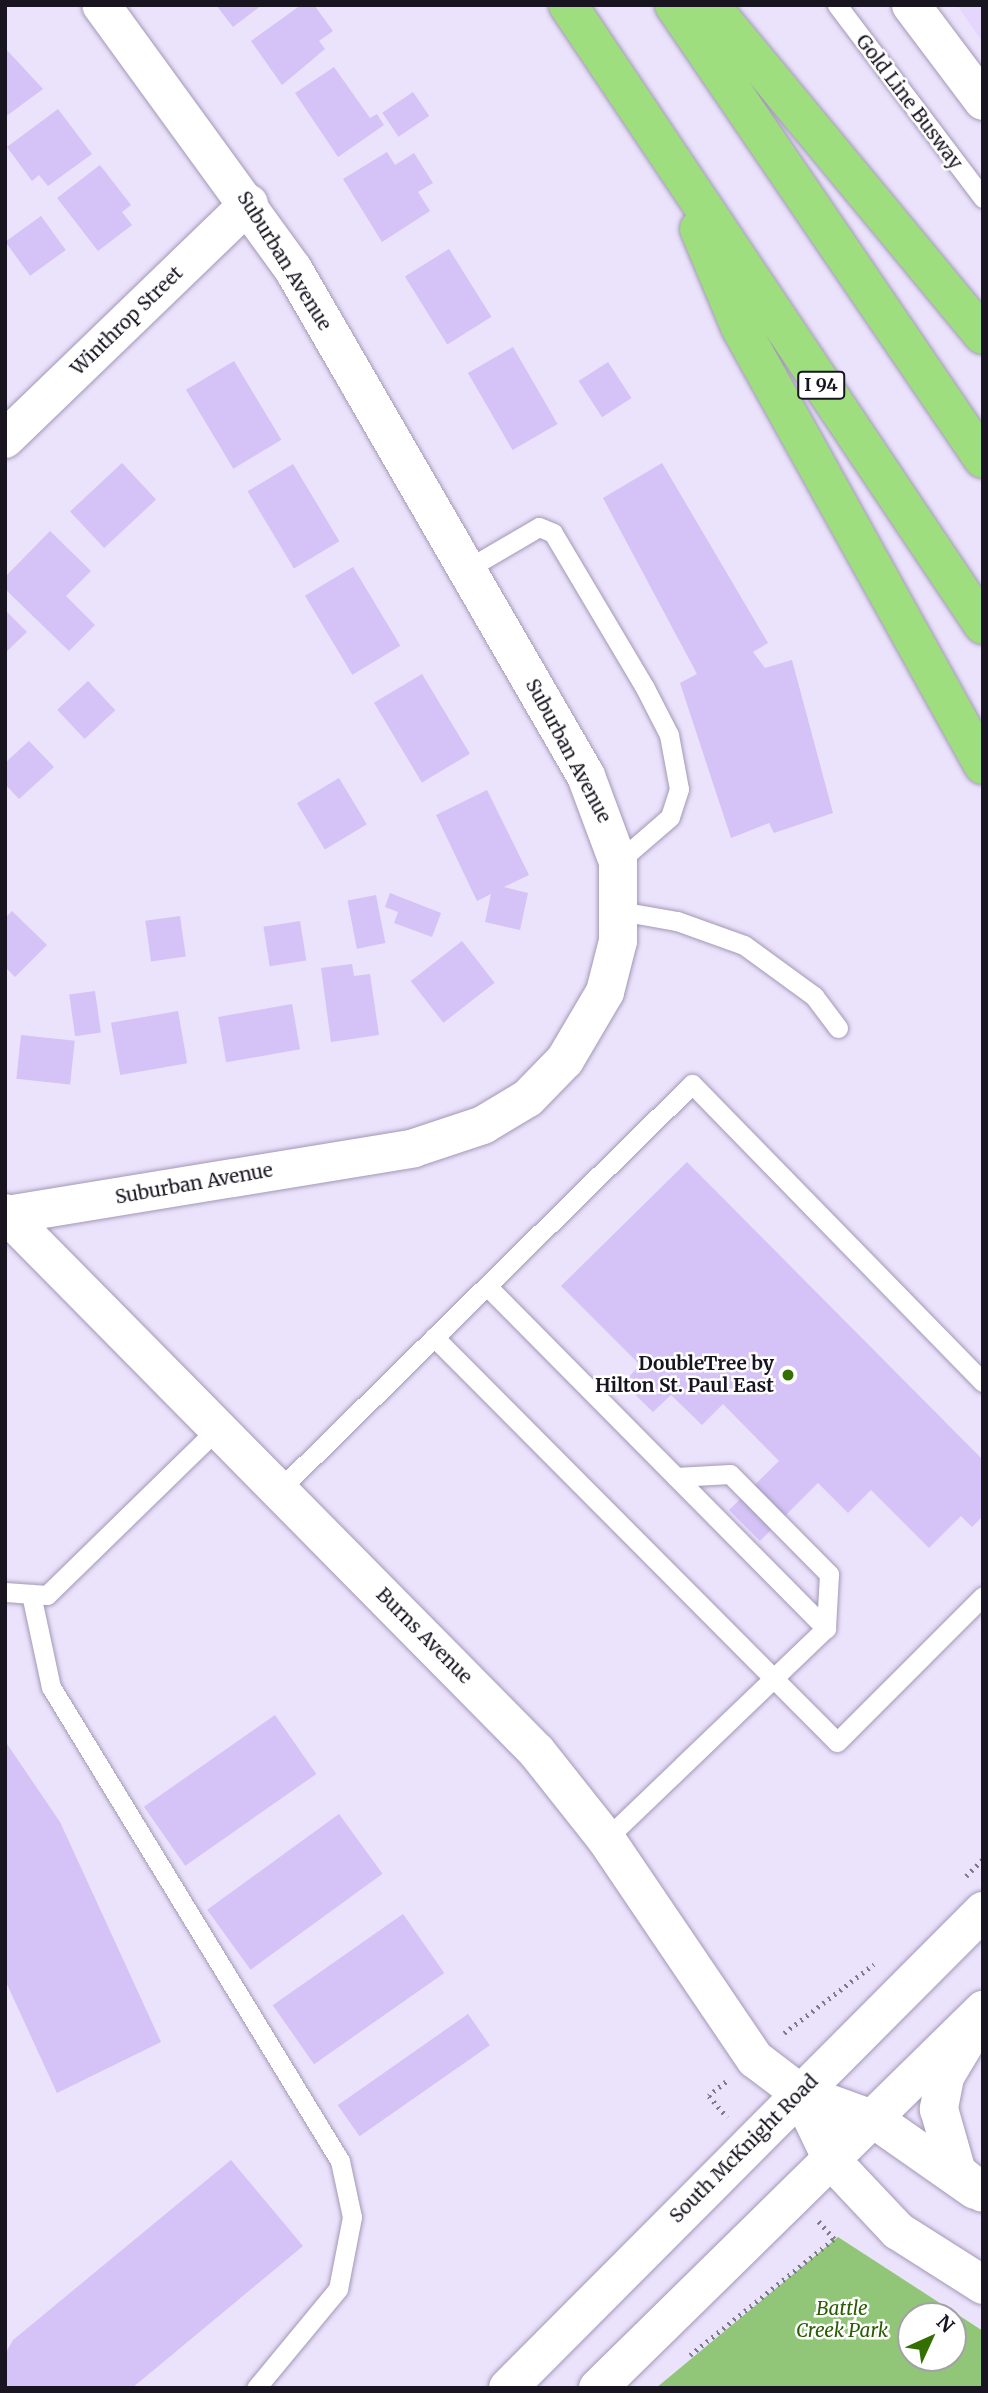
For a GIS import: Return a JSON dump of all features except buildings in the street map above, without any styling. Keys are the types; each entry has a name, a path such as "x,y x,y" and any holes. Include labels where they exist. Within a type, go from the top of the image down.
{"highway":[{"name":"I 94","path":"568,5 664,143 983,625"},
{"path":"674,5 983,458"},
{"path":"710,5 983,335"},
{"path":"664,143 740,327 983,765"}],"street":[{"name":"Suburban Avenue","path":"6,1214 414,1147 483,1125 528,1098 588,1028 605,992 621,911 618,862 586,776 467,569 248,203 101,5"},
{"path":"911,5 983,101"},
{"name":"Winthrop Street","path":"5,439 248,203"},
{"name":"Burns Avenue","path":"6,1214 503,1716 606,1839 755,2059 800,2092"},
{"name":"South McKnight Road","path":"508,2388 983,1911"},
{"path":"598,2388 833,2162 983,2012"},
{"path":"983,2012 944,2077 939,2109 957,2172 983,2194"},
{"path":"800,2092 875,2120 983,2194"},
{"path":"800,2092 833,2162 898,2231 983,2285"}],"lane":[{"name":"Gold Line Busway","path":"837,5 983,198"},
{"path":"467,569 538,527 553,533 652,700 669,735 679,789 670,817 618,862"},
{"path":"621,911 677,921 744,945 814,996 838,1028"},
{"path":"279,1490 692,1084 983,1382"},
{"path":"486,1286 826,1628"},
{"path":"435,1337 837,1742 983,1596"},
{"path":"5,1592 47,1595 218,1428"},
{"path":"606,1839 826,1628 829,1574 739,1483 730,1474 676,1477"},
{"path":"31,1594 51,1687 340,2161 352,2217 338,2289 256,2388"}],"path":[{"path":"684,2360 834,2239"}],"shaded area":[{"path":"957,5 983,5 983,41 979,37"}],"green space":[{"name":"Battle Creek Park","path":"838,2237 938,2302 897,2302 897,2372 967,2372 967,2321 983,2331 983,2388 656,2388"}],"place":[{"name":"DoubleTree by Hilton St. Paul East","path":"788,1375"}]}
